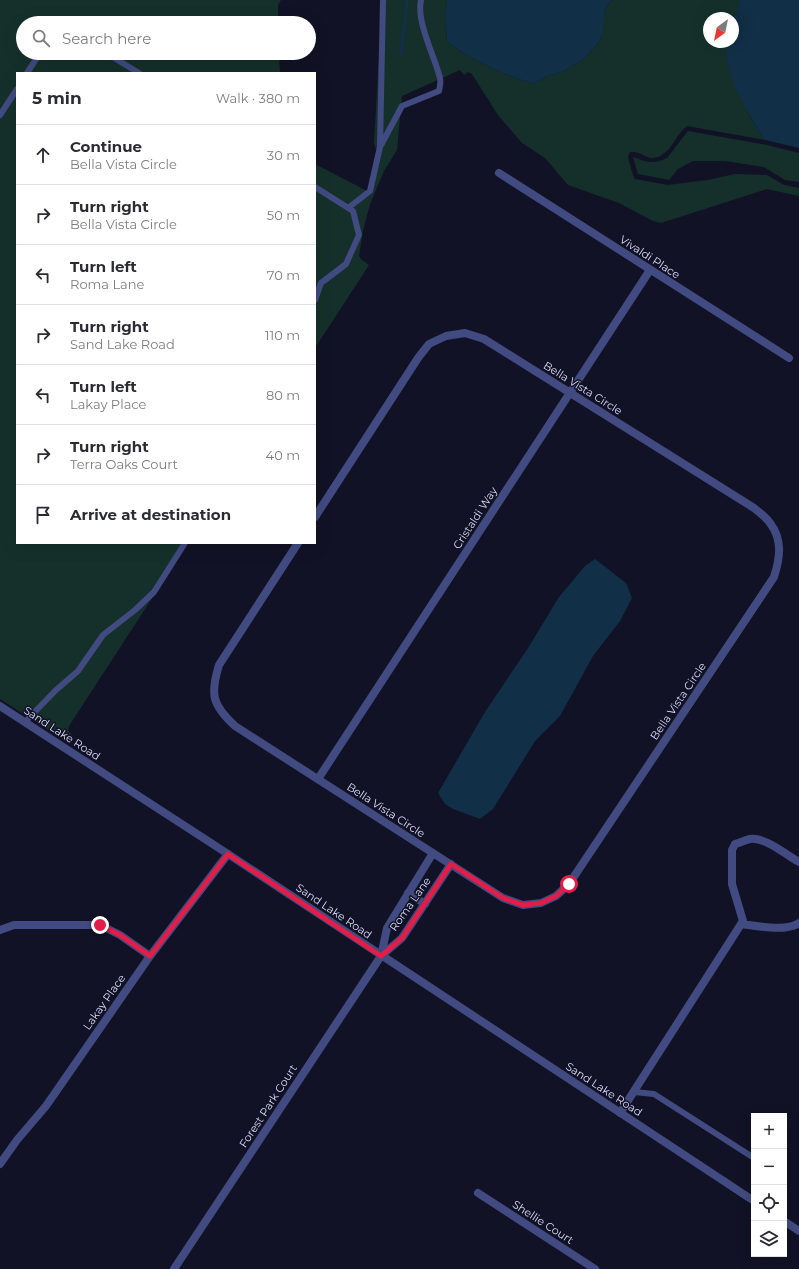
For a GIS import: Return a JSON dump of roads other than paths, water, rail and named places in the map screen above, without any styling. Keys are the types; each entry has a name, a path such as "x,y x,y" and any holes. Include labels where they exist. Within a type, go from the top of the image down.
{"street":[{"name":"Vivaldi Place","path":"500,173 789,358"},
{"name":"Cristaldi Way","path":"318,779 650,270"},
{"name":"Bella Vista Circle","path":"297,544 219,665 214,681 214,698 222,714 235,726 503,898 523,905 541,903 556,896 569,884 774,577 780,560 778,540 770,523 754,508 484,339 465,333 446,336 429,344 418,358 316,515"},
{"name":"Sand Lake Road","path":"0,706 228,854 751,1199"},
{"path":"620,1113 743,921 732,884 732,850 735,844 752,839 762,841 799,862"},
{"name":"Roma Lane","path":"381,956 387,928 433,853"},
{"name":"Lakay Place","path":"0,1164 17,1140 46,1106 150,956 228,854"},
{"name":"Roma Lane","path":"381,956 402,938 451,864"},
{"path":"408,893 424,904"},
{"path":"741,924 776,928 794,926 799,922"},
{"path":"0,930 14,925 100,925 120,935 150,956"},
{"name":"Forest Park Court","path":"174,1269 381,956"},
{"name":"Shellie Court","path":"478,1193 595,1269"},
{"path":"787,1223 799,1231"}],"lane":[{"path":"348,208 370,192 380,148 383,0"},
{"path":"380,148 402,106 439,91 441,80 426,38 419,7 421,0"},
{"path":"28,72 35,60"},
{"path":"118,60 137,72"},
{"path":"0,115 16,91"},
{"path":"316,188 353,211 359,235 346,264 321,283 316,297"},
{"path":"24,722 56,690 78,671 103,635 135,610 154,592 184,544"},
{"path":"634,1092 654,1094 751,1156"}],"water":[{"path":"447,0 612,0 605,9 600,41 585,58 564,71 545,77 534,84 489,67 447,42 445,16"},
{"path":"738,0 799,0 799,148 765,140 763,138 743,104 733,80 725,48 739,48 739,12 736,12 740,4"},
{"path":"595,559 626,583 632,598 620,621 593,656 560,716 535,741 493,809 480,819 453,809 445,804 438,793 485,712 528,648 559,597 585,566"}],"waterway":[{"path":"401,54 407,0"}]}
